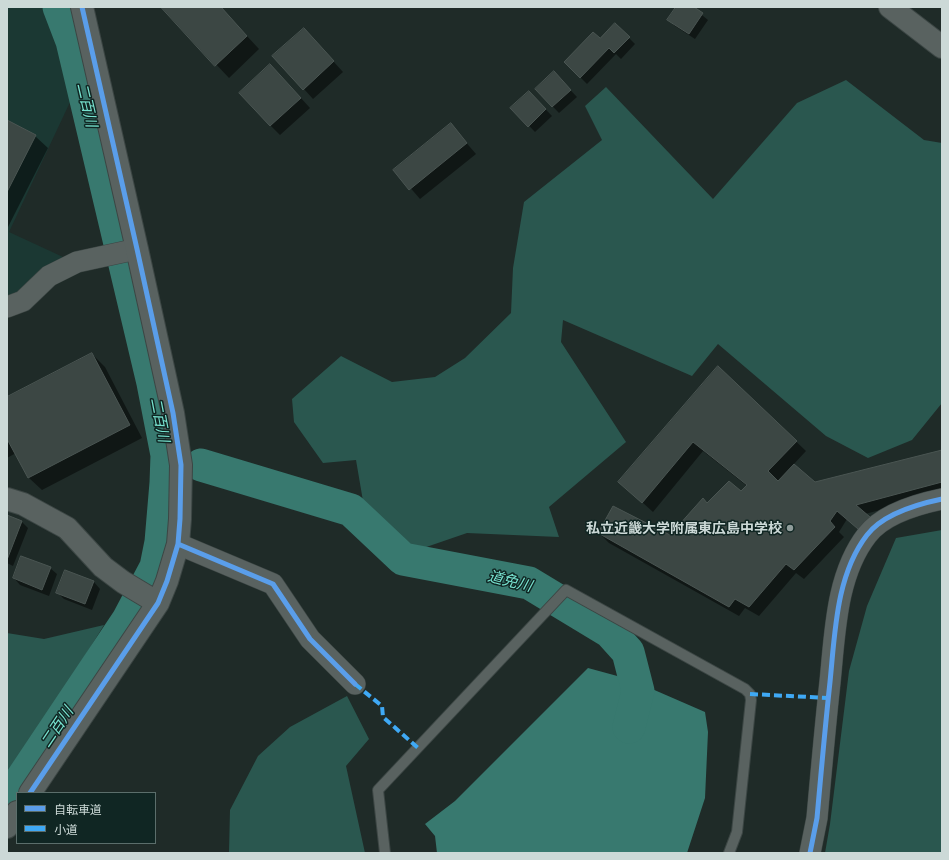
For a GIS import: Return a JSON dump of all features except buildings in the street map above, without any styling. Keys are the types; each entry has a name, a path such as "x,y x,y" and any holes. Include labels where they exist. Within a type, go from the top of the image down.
{"street":[{"path":"31,792 158,603 178,544 180,519 181,465 173,413 138,249 82,7"},
{"path":"890,7 942,47"},
{"path":"7,307 23,301 49,276 77,262 138,249"},
{"path":"7,498 23,504 67,528 103,567 123,582 158,603"},
{"path":"810,853 817,818 838,603 854,555 868,533 888,517 919,504 942,499"},
{"path":"178,544 273,584 310,639 355,684"},
{"path":"7,827 16,814"}],"lane":[{"path":"385,853 378,790 566,590 745,689 750,694 751,700 737,832 729,853"}],"shaded area":[{"path":"7,7 47,7 63,50 71,100 9,232 63,257 15,295 7,298"},
{"path":"846,80 924,140 942,143 942,403 912,440 868,458 826,436 718,344 692,376 563,320 561,342 626,442 549,507 559,537 467,533 403,555 363,501 356,460 323,463 294,422 292,399 341,356 392,382 435,377 465,358 511,313 513,268 524,202 602,140 585,106 606,87 713,199 797,103"},
{"path":"942,530 942,853 825,853 849,671 867,606 896,538"},
{"path":"104,625 7,782 7,633 44,639"},
{"path":"588,668 621,677 624,684 636,682 705,712 708,732 705,798 687,853 437,853 435,836 425,824 455,801"},
{"path":"347,696 369,739 346,766 365,853 229,853 230,810 258,756 290,727"}],"waterway":[{"name":"二百川","path":"7,801 128,620 156,567 161,542 166,483 167,455 153,383 72,41 59,7"},
{"name":"道免川","path":"201,465 351,510 403,559 529,583 610,632 628,652 638,691 629,727"}],"marked path":[{"path":"355,684 382,706 383,717 418,748"},
{"path":"750,694 828,698"}],"cycle path":[{"path":"31,792 158,603 167,581 178,544 180,519 181,465 173,413 82,7"},
{"path":"810,853 817,818 836,625 843,586 849,568 867,535 882,521 912,507 942,499"},
{"path":"178,544 273,584 310,639 355,684"}],"place":[{"name":"私立近畿大学附属東広島中学校","path":"790,528"}]}
